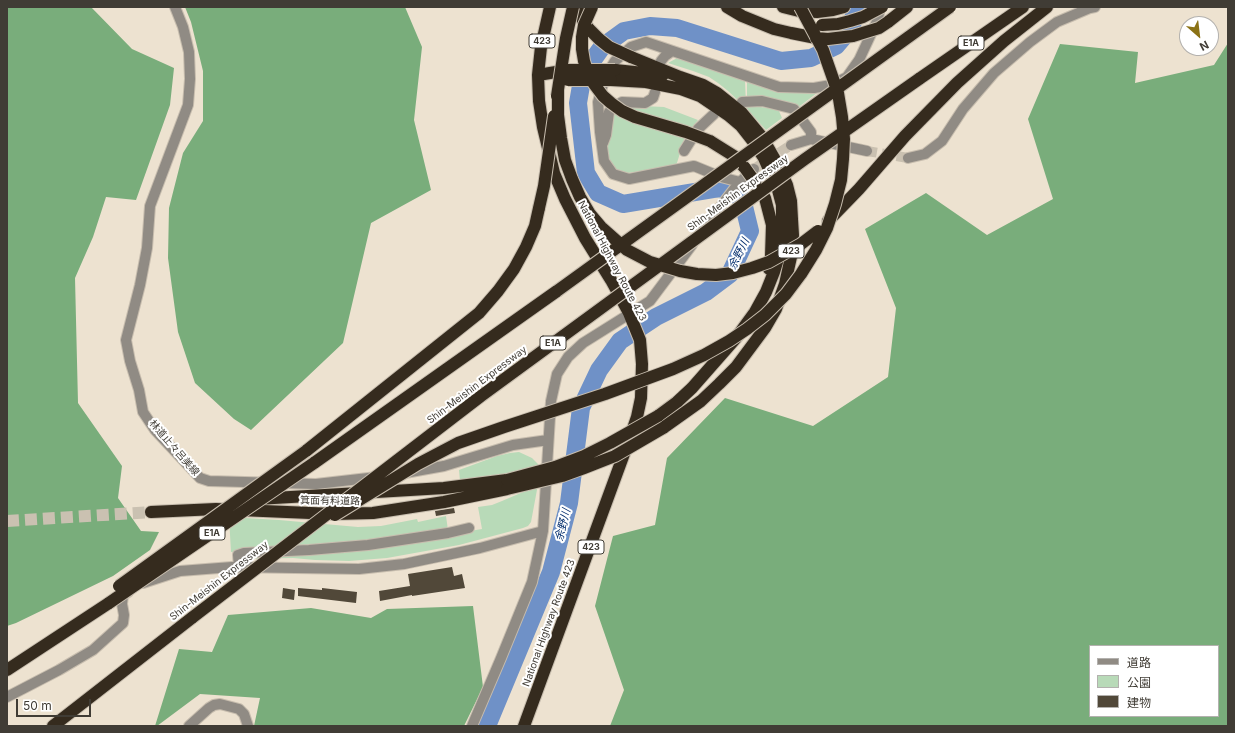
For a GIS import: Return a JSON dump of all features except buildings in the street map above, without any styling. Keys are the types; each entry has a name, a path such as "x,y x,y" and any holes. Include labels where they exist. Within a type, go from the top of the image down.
{"highway":[{"name":"National Highway Route 423","path":"524,726 628,443 641,398 642,364 640,340 629,314 611,280 565,200 554,173 543,127 539,101 538,75 541,47 550,7"},
{"path":"7,667 107,600 306,451 479,313 498,291 514,269 535,226 544,186 566,38 573,7"},
{"path":"579,7 583,21 599,39 631,57 680,78"},
{"path":"592,7 584,25 582,49 588,74 603,96 622,111 635,117 686,132 710,141 734,156 749,168 755,182 765,198 772,226 772,241 768,274 755,312"},
{"path":"727,7 742,16 767,26 791,33 828,39 853,36 879,28 907,7"},
{"path":"776,7 804,22 822,25 838,24 850,21 863,17 881,7"},
{"path":"782,7 799,11 817,12 838,9"},
{"path":"294,538 362,499 418,464 458,443 673,369 704,355 747,329 765,315 786,294 805,268 827,228 841,180 843,159 843,132 838,93 823,50 800,7"},
{"name":"E1A","path":"7,670 107,600 314,463 557,291 950,7"},
{"name":"Shin-Meishin Expressway","path":"53,726 294,538 481,396 799,164 919,78 1023,7"},
{"path":"558,89 558,115 565,160 577,191 590,214 601,227 632,252 650,262 680,271 697,274 716,275 733,273 769,262 801,244 818,231 842,208 905,136 957,83 1004,41 1047,7"},
{"name":"423","path":"507,485 562,476 615,456 663,428 701,401 736,367 765,328 776,309 785,284 793,235 791,201 787,185 773,153 742,113 717,93 703,86 680,78 648,73 613,75 538,75"},
{"name":"423","path":"507,485 584,456 658,416 677,402 692,388 736,338 755,312 766,292 780,252 782,205 778,190 764,158 741,126 728,115 700,96 681,88 613,75"},
{"name":"箕面有料道路","path":"507,485 491,494 393,511 373,513 334,514 150,508 444,488 507,485"}],"street":[{"name":"林道止々呂美線","path":"175,7 183,27 189,52 190,79 188,105 150,206 147,248 140,285 126,340 143,412 155,430 200,478 209,481 316,484 415,472 444,466 513,445 548,440"},
{"path":"739,183 694,166 629,179 613,174 604,161 598,102 605,77 616,61 631,47 646,42 779,87 814,88 831,85 847,77 858,60 878,19 881,7"},
{"path":"908,158 925,154 942,142 963,109 994,73 1030,42 1057,22 1095,7"},
{"path":"661,61 672,51"},
{"path":"602,146 606,136 609,112 622,102 645,103 653,98 655,92"},
{"path":"742,102 762,101 794,109 811,132 811,140"},
{"path":"684,151 698,129 714,114"},
{"path":"791,145 811,140 867,151"},
{"path":"472,726 532,582 543,531 551,401 557,374 568,357 583,343 650,301 749,168"},
{"path":"236,567 238,555 244,553 368,545 448,533 470,528"},
{"path":"7,697 59,670 93,650 123,622 123,596 139,584 180,571 236,567 359,569 404,564 480,548 543,531"},
{"path":"189,726 209,708 220,704 239,709 244,714 248,726"}],"green space":[{"path":"7,7 91,7 132,49 174,68 170,105 136,200 106,197 93,237 75,278 78,403 122,466 118,498 141,531 159,532 150,550 113,576 7,626"},
{"path":"185,7 405,7 422,47 414,120 431,190 371,223 343,343 251,430 234,419 195,383 178,332 168,258 169,208 183,153 203,121 203,71 191,22"},
{"path":"1228,43 1228,726 610,726 624,690 595,606 613,536 655,525 667,458 725,398 813,426 888,377 896,308 865,229 926,193 987,235 1053,199 1028,119 1060,44 1138,52 1135,83 1214,65"},
{"path":"679,57 745,81 746,105 768,108 772,106 779,111 782,118 766,130 745,107 718,83 709,77 668,63"},
{"path":"747,80 775,92 793,93 816,91 817,93 796,109 771,98 747,96"},
{"path":"621,105 664,107 698,120 685,137 676,166 621,174 617,172 606,159 610,113"},
{"path":"519,452 532,458 538,464 539,479 531,522 528,526 523,528 459,545 387,558 349,561 293,558 241,559 244,557 440,536 482,529 478,507 492,505 502,501 523,492 525,487 509,475 460,481 459,470 497,456"},
{"path":"446,516 448,530 347,545 231,552 229,517 358,527 381,526 417,519 418,522"},
{"path":"473,606 483,687 464,726 254,726 260,698 200,694 155,726 179,649 212,652 228,615 311,608 371,618 387,609"}],"waterway":[{"name":"余野川","path":"487,726 551,572 569,503 581,408 599,370 620,341 656,317 706,292 730,274 750,231 742,198 722,188 623,204 598,193 586,173 578,103 583,74 602,47 624,31 650,26 677,28 781,61 811,58 836,46 852,27 855,7"}],"tunnel":[{"path":"754,169 791,145"},
{"path":"867,151 908,158"},
{"path":"7,521 151,512"}]}
